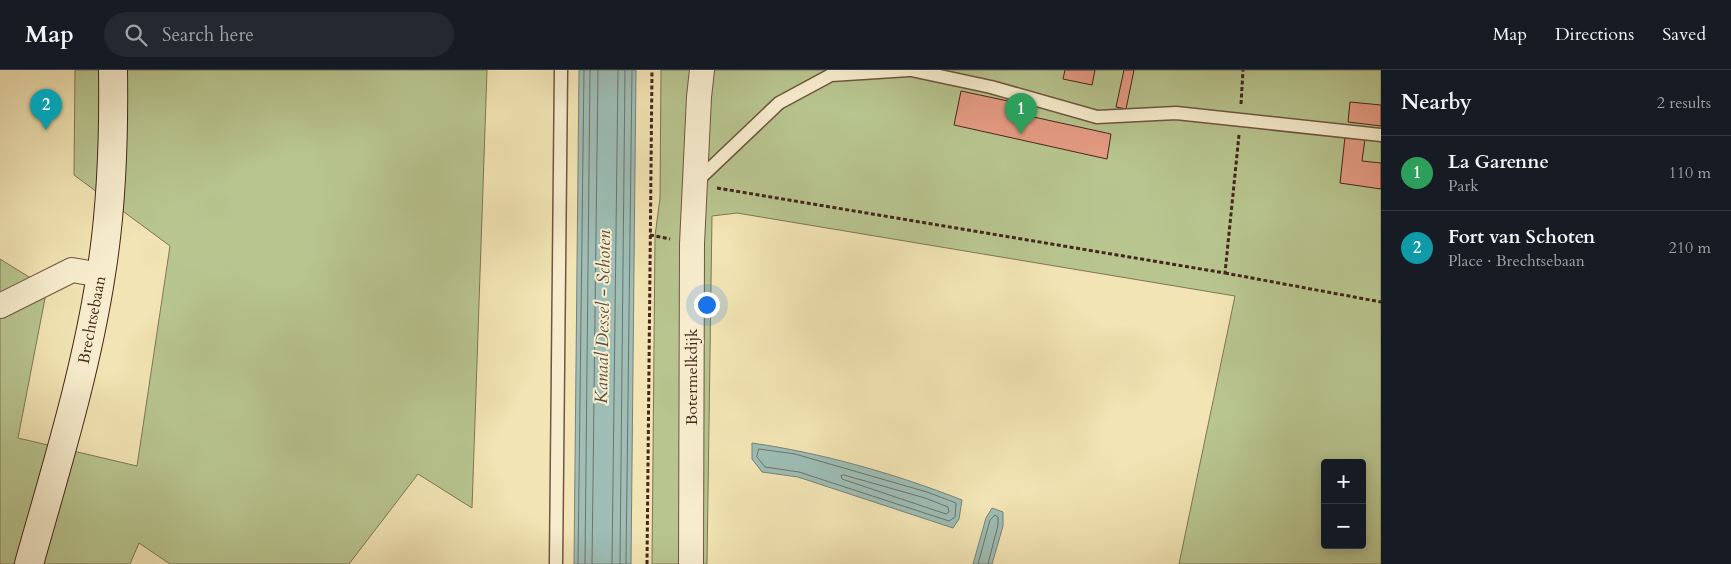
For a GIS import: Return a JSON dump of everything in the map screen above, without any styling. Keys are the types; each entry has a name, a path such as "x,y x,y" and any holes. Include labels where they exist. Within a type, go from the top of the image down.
{"main road":[{"name":"Brechtsebaan","path":"29,564 82,374 101,274 108,216 114,136 113,70"}],"street":[{"name":"Botermelkdijk","path":"691,564 694,184 702,70"},
{"path":"0,306 72,270 101,274"}],"lane":[{"path":"556,564 561,70"},
{"path":"694,184 779,103 831,75 910,70 991,87 1097,117 1176,113 1381,135"}],"path":[{"path":"647,564 652,70"},
{"path":"1225,273 1240,120 1242,70"},
{"path":"694,184 1225,273 1381,302"}],"green space":[{"path":"75,70 487,70 472,508 418,474 349,564 170,564 139,543 130,564 0,564 0,259 47,288 18,438 137,466 170,246 74,175"},
{"path":"661,70 1381,70 1381,564 1179,564 1235,296 737,213 712,216 707,564 652,564 655,236 660,198"}],"water":[{"name":"Kanaal Dessel - Schoten","path":"579,70 636,70 631,564 574,564"},
{"path":"752,443 805,452 885,473 937,490 962,500 959,519 953,528 798,477 762,472 752,459"},
{"path":"992,508 1003,512 1003,526 992,564 973,564 986,518"}],"building":[{"path":"1065,70 1095,70 1092,85 1063,79"},
{"path":"1124,70 1134,70 1126,109 1116,107"},
{"path":"961,91 1022,104 1020,114 1111,134 1107,159 954,125"},
{"path":"1350,102 1381,105 1381,126 1348,122"},
{"path":"1345,137 1365,139 1362,161 1381,163 1381,189 1340,183"}],"place":[{"name":"Fort van Schoten","path":"46,130"},
{"name":"La Garenne","path":"1021,134"}]}
